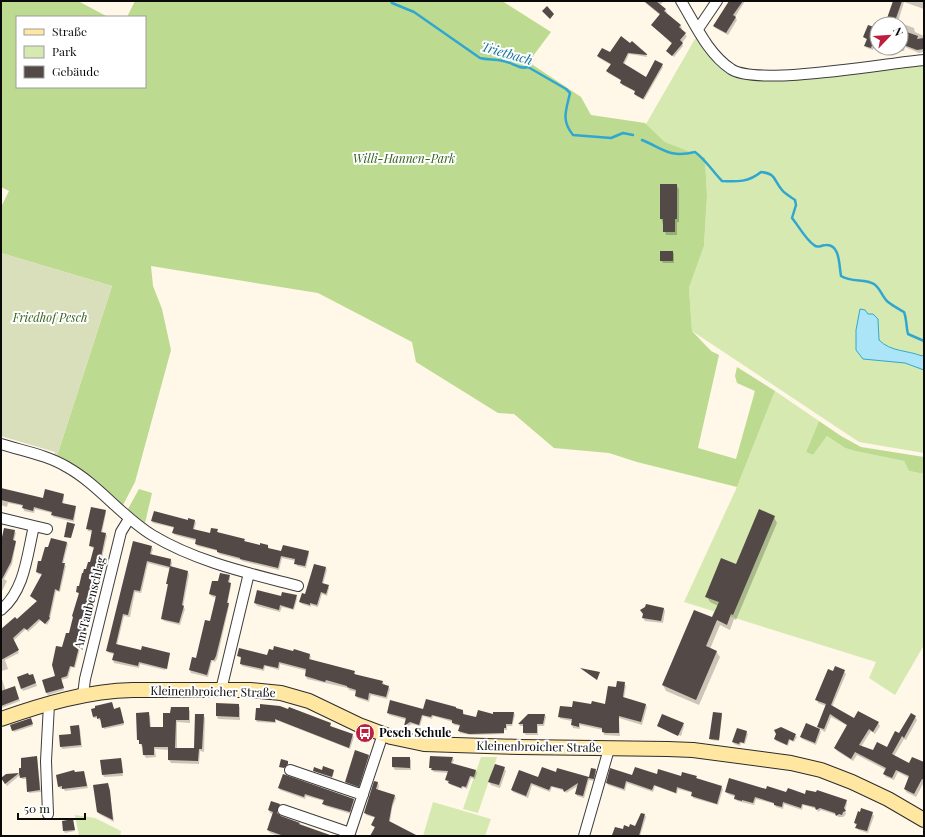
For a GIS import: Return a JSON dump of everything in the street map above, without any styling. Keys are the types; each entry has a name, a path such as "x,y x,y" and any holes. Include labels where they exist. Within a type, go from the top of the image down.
{"street":[{"path":"681,1 712,52 734,71 749,75 808,74 924,60"},
{"path":"698,29 717,1"},
{"path":"1,444 46,457 68,467 129,519 152,535 175,547 213,563 249,574 298,586"},
{"path":"1,518 47,530"},
{"name":"Am Taubenschlag","path":"83,695 121,532 129,519"},
{"path":"1,610 11,601 20,584 34,526"},
{"path":"222,690 249,574"},
{"name":"Kleinenbroicher Straße","path":"1,719 83,695 128,690 259,690 295,696 321,706 359,725 383,734 406,741 433,745 685,750 799,764 821,770 856,784 924,820"},
{"path":"48,814 46,761 49,704"},
{"path":"283,810 350,833 383,734"},
{"name":"Kleinenbroicher Straße","path":"584,836 609,749"},
{"path":"290,770 363,795"}],"green space":[{"name":"Willi-Hannen-Park","path":"1,1 78,1 106,16 16,16 16,88 146,88 146,16 128,16 135,1 502,1 551,32 533,56 533,65 581,97 591,115 645,123 665,142 705,158 707,196 704,246 689,288 692,331 711,351 719,355 698,448 736,459 755,391 737,383 735,376 737,367 775,391 737,487 637,462 609,453 554,448 514,414 498,413 416,362 412,342 318,293 151,266 153,286 162,309 171,350 135,482 123,505 109,492 56,459 112,286 1,253 1,207 9,191 1,187"},
{"path":"695,39 699,39 711,58 728,74 744,79 761,80 924,64 924,354 922,356 895,349 884,344 879,340 878,318 868,314 865,310 860,309 856,330 863,359 905,363 924,370 924,453 859,442 692,331 689,288 704,246 707,196 705,159 665,142 646,124"},
{"name":"Friedhof Pesch","path":"1,253 112,286 56,459 53,458 55,452 1,436"},
{"path":"775,391 819,421 806,452 813,455 827,436 845,448 904,461 909,471 924,474 924,645 895,695 869,678 876,662 684,602 737,487"},
{"path":"819,421 861,447 924,457 924,474 909,471 904,461 845,448 827,436 813,455 806,452"},
{"path":"139,489 152,493 145,523 128,509"},
{"path":"481,757 497,757 478,813 463,809"},
{"path":"433,802 491,819 485,836 423,836"},
{"path":"75,815 95,818 121,831 120,836 79,836"}],"water":[{"path":"860,309 865,310 868,314 873,314 878,319 879,340 884,344 894,349 922,356 924,354 924,370 905,363 863,359 856,350 856,330"}],"building":[{"path":"644,1 656,1 666,9 664,11 681,25 679,27 686,33 680,40 683,43 672,56 666,51 672,43 651,25 660,14"},
{"path":"729,1 743,1 733,15 736,17 726,33 713,26"},
{"path":"893,1 902,1 897,16 888,16"},
{"path":"547,6 554,14 550,19 542,11"},
{"path":"869,25 869,47 864,46 867,39 863,37"},
{"path":"909,33 918,36 917,39 924,38 924,49 917,50 909,47"},
{"path":"621,36 630,43 632,41 648,55 628,53 623,63 646,77 655,60 663,64 643,99 634,94 635,91 620,83 621,80 606,71 611,64 597,56 602,48 610,52"},
{"path":"660,184 677,184 677,219 675,219 675,232 663,232 663,219 660,219"},
{"path":"660,251 673,251 673,261 660,261"},
{"path":"1,488 43,498 45,489 64,494 62,503 76,506 73,520 51,515 52,512 34,507 33,511 22,508 23,505 1,500"},
{"path":"91,507 106,510 101,532 106,533 101,557 104,557 82,644 80,643 74,667 70,666 67,676 61,678 64,688 46,693 42,680 55,676 52,665 56,646 62,647 66,633 69,633 72,616 79,593 76,592 77,586 79,586 84,569 86,569 88,562 90,562 94,547 89,546 92,530 86,529"},
{"path":"759,509 775,516 733,615 731,614 727,625 717,620 706,646 717,651 696,700 662,685 694,610 712,617 719,602 705,597 721,558 736,564"},
{"path":"154,511 188,520 188,518 195,520 193,529 210,533 211,528 218,529 217,532 245,539 244,541 260,545 260,543 268,545 268,548 281,551 283,545 309,551 305,566 294,564 295,559 281,556 278,568 240,559 217,552 217,550 195,544 196,539 172,533 174,527 151,521"},
{"path":"67,522 75,524 71,538 64,537"},
{"path":"4,528 15,530 13,540 16,541 11,562 1,581 1,537"},
{"path":"51,538 67,542 62,563 65,563 59,591 55,589 50,618 45,624 39,619 27,630 24,628 13,638 19,650 1,660 1,629 15,617 17,619 37,601 30,596 42,574 36,572 38,561 41,561 45,547 48,547"},
{"path":"133,541 152,546 150,554 171,559 170,567 147,561 140,591 134,590 128,615 123,614 116,644 141,650 142,646 170,653 167,669 139,662 138,666 112,660 114,653 106,651"},
{"path":"314,564 326,567 322,583 329,585 326,594 321,592 317,605 310,603 310,605 299,602 302,593 305,594"},
{"path":"170,566 188,571 182,605 184,606 179,623 161,619"},
{"path":"220,573 230,575 228,582 231,583 227,603 229,603 216,656 214,660 211,660 207,675 189,670 192,657 196,658 205,620 210,621 216,596 209,594 212,581 218,581"},
{"path":"257,590 281,596 282,592 297,595 293,609 280,605 279,610 254,603"},
{"path":"646,604 664,608 661,621 642,618 643,614 640,610 645,607"},
{"path":"274,646 293,651 294,649 310,654 309,659 355,671 354,674 383,681 382,684 389,686 386,697 369,693 368,700 355,696 356,690 326,680 325,682 305,676 306,669 279,662 278,668 264,665 263,669 240,664 241,657 237,656 239,648 267,655 269,649 273,650"},
{"path":"835,666 845,670 831,705 854,718 858,711 879,722 873,732 869,729 859,745 873,750 877,742 887,747 895,731 899,733 911,713 916,716 904,738 902,736 892,754 909,763 912,757 924,762 924,780 922,779 914,794 904,789 909,776 896,770 892,778 883,774 886,768 855,752 851,759 834,748 847,725 830,714 824,729 817,727 826,704 815,700 828,669 833,671"},
{"path":"580,668 600,672 597,680"},
{"path":"28,673 29,675 33,674 36,683 21,689 17,677"},
{"path":"617,681 625,682 623,697 646,704 641,722 619,716 619,733 606,733 602,732 602,728 579,723 579,727 571,725 572,719 558,717 560,706 572,707 573,701 591,704 592,701 605,704 608,686 616,687"},
{"path":"15,686 19,699 1,706 1,691"},
{"path":"426,699 456,707 463,710 463,714 476,717 478,710 493,714 493,712 514,712 512,724 506,724 504,733 469,734 458,731 460,725 452,723 452,720 432,715 431,717 422,715 419,725 410,722 404,726 406,718 387,713 390,700 423,709"},
{"path":"112,702 114,709 120,707 124,723 102,728 100,718 97,719 97,716 93,717 91,709 95,708 95,706"},
{"path":"216,703 239,704 239,717 216,716"},
{"path":"260,704 280,706 288,709 289,707 331,723 330,726 353,734 349,748 275,719 275,722 255,720 256,708 260,708"},
{"path":"171,707 189,707 189,720 176,720 175,748 194,748 195,714 204,714 202,749 199,749 198,761 168,760 168,747 154,747 154,755 143,755 142,744 139,744 139,740 137,740 136,713 149,712 150,727 163,727 163,713 170,713"},
{"path":"713,712 722,713 719,740 709,739"},
{"path":"528,714 545,714 543,724 537,724 537,733 523,733 523,724 518,724"},
{"path":"662,714 684,723 678,736 657,726"},
{"path":"31,718 33,724 12,731 10,725"},
{"path":"806,723 820,729 815,743 800,737"},
{"path":"79,725 81,745 60,747 59,735 71,734 70,726"},
{"path":"781,727 796,734 793,741 789,739 787,745 774,739 776,734 774,730"},
{"path":"737,728 747,731 744,743 740,742 739,744 732,742"},
{"path":"355,750 369,755 359,787 345,782"},
{"path":"37,756 40,790 27,792 26,777 20,778 19,768 21,768 21,758"},
{"path":"430,756 453,757 451,763 476,770 474,777 470,776 466,787 462,786 461,788 448,783 449,781 445,780 448,771 431,770 432,768 429,768"},
{"path":"392,757 410,757 410,768 392,767"},
{"path":"121,758 123,773 102,775 100,760"},
{"path":"281,759 288,761 288,764 284,768 279,767"},
{"path":"495,764 505,767 499,785 488,782"},
{"path":"323,766 334,770 332,777 313,771 314,767 322,770"},
{"path":"542,767 556,772 557,768 589,777 591,768 596,769 594,779 588,778 583,796 575,794 578,783 564,792 563,789 551,786 549,790 531,783 526,796 511,790 519,770 538,777"},
{"path":"635,767 657,774 658,769 681,776 682,772 722,786 717,804 691,796 692,792 677,787 676,793 654,785 652,790 626,781 624,789 606,783 610,768 632,775"},
{"path":"74,770 75,772 84,771 87,786 62,789 62,786 58,787 56,775"},
{"path":"19,773 5,784 1,778 6,774"},
{"path":"283,774 354,799 350,812 322,804 324,800 305,794 304,797 278,788"},
{"path":"729,778 766,789 767,786 786,792 788,788 805,794 806,790 816,792 817,790 847,800 844,808 846,811 843,812 842,815 839,814 836,816 835,813 820,808 816,810 815,807 802,804 801,808 783,802 782,807 755,797 753,803 734,799 735,795 725,792"},
{"path":"374,781 378,782 376,789 395,795 389,821 418,836 370,836 375,827 371,825 375,817 364,813"},
{"path":"108,783 113,820 97,812 93,785"},
{"path":"271,801 280,804 277,813 281,816 330,836 284,836 267,830 273,812 268,810"},
{"path":"861,808 873,812 867,831 855,828 857,824 854,823 858,811 860,812"},
{"path":"641,813 645,814 639,836 612,835 615,827 623,829 624,825 629,827 630,824 635,826"},
{"path":"73,819 75,830 63,831 62,821"}],"waterway":[{"name":"Trietbach","path":"391,1 392,3 414,12 480,58 506,62 519,67 528,67 566,89 570,93 566,110 566,120 569,130 573,135 611,138 623,133 633,135"},
{"name":"Trietbach","path":"642,140 667,152 679,154 695,152 722,181 743,181 752,178 761,172 770,174 783,191 795,200 796,205 792,218 808,240 817,247 826,245 834,248 838,256 841,276 850,279 867,281 874,284 888,302 904,312 908,334 924,341"}],"place":[{"name":"Pesch Schule","path":"365,733"}]}
